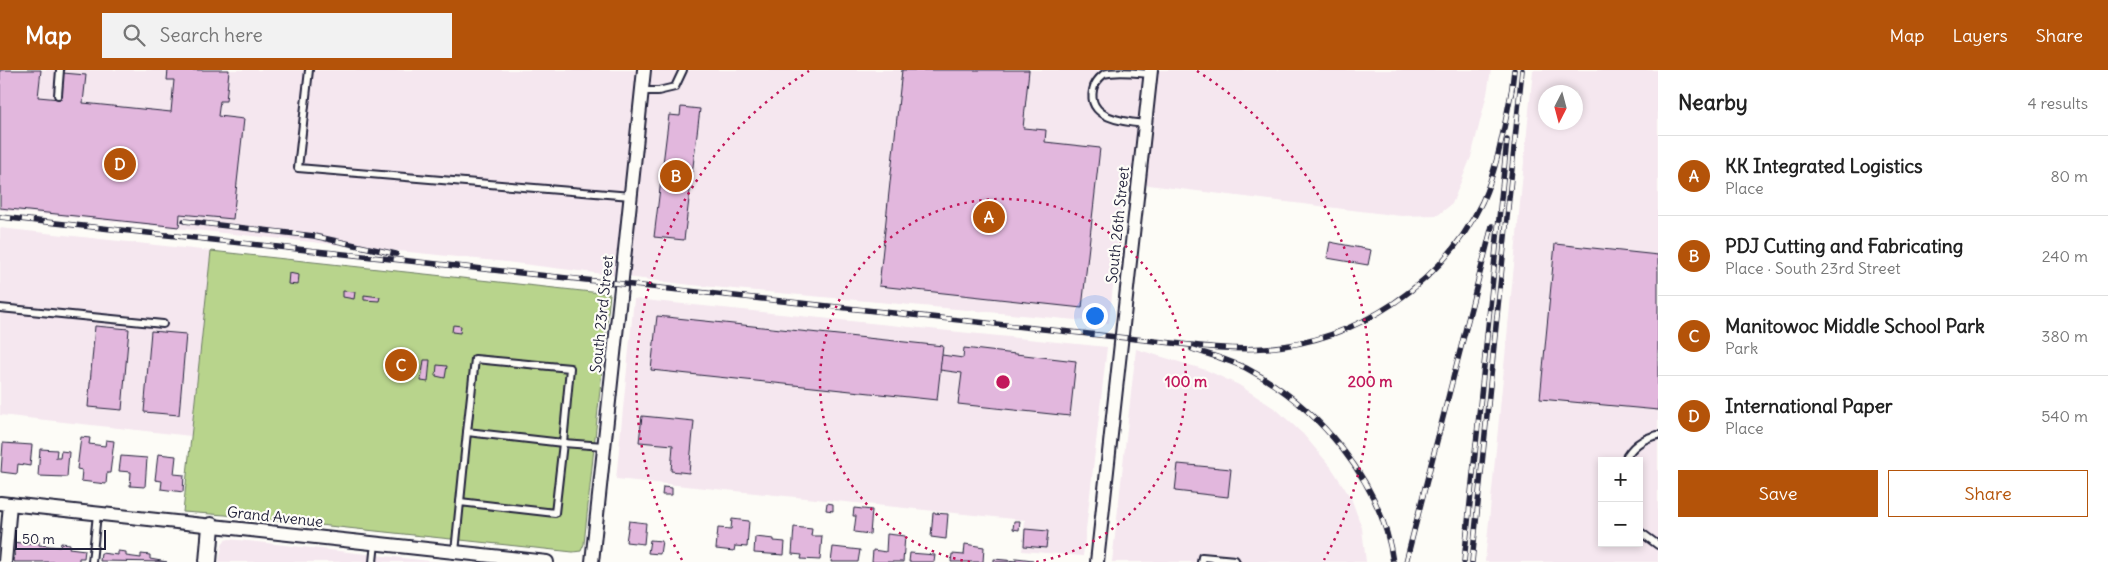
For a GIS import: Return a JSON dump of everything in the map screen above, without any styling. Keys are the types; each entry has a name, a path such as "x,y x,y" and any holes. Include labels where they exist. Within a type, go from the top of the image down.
{"street":[{"name":"South 23rd Street","path":"592,562 644,70"},
{"name":"South 26th Street","path":"1097,562 1151,72"},
{"name":"Grand Avenue","path":"5,504 547,562"},
{"path":"4,562 5,504"},
{"path":"208,562 211,526"}],"lane":[{"path":"58,96 60,70"},
{"path":"309,70 298,168 631,196"},
{"path":"642,91 658,91 675,87 683,70"},
{"path":"1145,124 1121,121 1107,116 1095,105 1092,94 1094,84 1104,74 1116,71 1151,72"},
{"path":"0,308 163,324"},
{"path":"455,552 460,502 467,432 475,359 570,368 555,513 460,502"},
{"path":"467,432 604,446"},
{"path":"1626,457 1628,453 1646,438 1658,435"},
{"path":"92,562 97,514"},
{"path":"1643,533 1658,545"},
{"path":"373,562 374,544"},
{"path":"1201,562 1202,557 1236,562"}],"shaded area":[{"path":"0,70 1491,70 1471,157 1452,204 1438,215 1401,216 1124,182 1109,323 691,285 506,262 0,210"},
{"path":"1533,70 1658,70 1658,562 1485,562"},
{"path":"0,228 211,251 191,436 0,415"},
{"path":"634,299 1107,347 1083,556 1022,551 1025,520 616,479"},
{"path":"1136,349 1206,370 1239,385 1277,410 1303,434 1331,467 1351,498 1362,528 1366,562 1112,562"},
{"path":"225,540 439,562 219,562 222,545"}],"green space":[{"path":"211,251 610,294 584,544 581,551 573,552 183,512"}],"building":[{"path":"0,70 41,70 38,97 60,99 63,73 86,75 83,103 171,112 174,80 167,80 168,70 229,70 226,101 220,101 218,116 244,119 233,219 180,214 179,227 0,208"},
{"path":"902,70 1029,70 1023,128 1046,130 1045,142 1100,148 1082,308 879,286"},
{"path":"681,107 700,109 684,240 654,237 669,115 680,116"},
{"path":"1330,242 1371,250 1368,265 1327,258"},
{"path":"1555,244 1658,255 1658,410 1540,399"},
{"path":"289,273 299,275 298,285 288,284"},
{"path":"343,291 355,292 354,299 343,297"},
{"path":"364,295 380,297 379,301 364,300"},
{"path":"657,316 943,346 937,400 651,370"},
{"path":"453,325 461,326 460,333 452,332"},
{"path":"95,326 129,329 122,410 88,407"},
{"path":"151,331 186,334 179,415 144,412"},
{"path":"964,348 1076,361 1070,416 958,404 962,373 940,370 942,355 963,358"},
{"path":"424,360 430,360 428,382 421,381"},
{"path":"437,365 447,366 445,378 436,376"},
{"path":"642,416 694,421 689,473 671,471 673,445 639,442"},
{"path":"81,437 90,438 89,444 105,446 106,440 114,441 110,473 107,473 106,484 81,481 82,470 77,469"},
{"path":"3,443 32,445 30,466 18,464 17,474 1,472"},
{"path":"40,449 57,450 56,458 60,458 61,451 69,452 67,477 38,476"},
{"path":"158,454 176,456 174,474 184,475 183,492 161,489 162,481 155,480"},
{"path":"121,456 147,458 145,487 130,486 131,472 119,471"},
{"path":"1178,464 1231,469 1228,497 1175,491"},
{"path":"663,487 672,488 672,495 662,495"},
{"path":"827,503 833,504 833,511 826,510"},
{"path":"854,508 872,510 870,534 854,532 856,516 853,516"},
{"path":"933,513 948,514 946,539 931,537"},
{"path":"732,519 749,521 747,547 735,546 734,551 716,549 718,528 731,529"},
{"path":"629,521 646,523 644,544 626,542"},
{"path":"1014,521 1020,521 1019,530 1013,529"},
{"path":"794,527 812,529 811,536 822,536 820,560 801,559 802,555 792,554"},
{"path":"1025,529 1048,531 1046,548 1024,546"},
{"path":"887,534 905,536 903,562 872,562 873,550 886,552"},
{"path":"755,537 785,542 784,555 754,553"},
{"path":"30,540 39,541 39,545 60,547 61,543 70,544 69,548 85,550 84,558 79,558 79,562 14,562 15,551 11,550 12,542 30,544"},
{"path":"650,540 662,541 660,554 648,553"},
{"path":"965,544 984,547 983,562 951,562 952,554 964,555"},
{"path":"833,547 860,550 858,562 831,562"},
{"path":"118,551 126,552 126,556 141,558 141,554 150,555 150,559 167,562 100,561 101,553 118,555"},
{"path":"910,553 935,555 934,562 909,562"},
{"path":"1016,558 1033,560 1033,562 994,562 994,559 1016,561"}],"railway":[{"path":"1511,95 1514,70"},
{"path":"1472,562 1522,70"},
{"path":"0,217 1190,345 1236,349 1266,348 1300,343 1333,334 1364,321 1393,304 1420,283 1444,259 1465,232 1488,189 1500,146 1512,89"},
{"path":"1464,562 1507,140"},
{"path":"184,221 314,236 396,254"},
{"path":"1406,562 1492,226"},
{"path":"1192,349 1246,368 1272,384 1321,424 1342,448 1360,475 1375,503 1386,532 1393,562"}],"place":[{"name":"International Paper","path":"120,164"},
{"name":"PDJ Cutting and Fabricating","path":"676,176"},
{"name":"KK Integrated Logistics","path":"989,217"},
{"name":"Manitowoc Middle School Park","path":"401,365"}]}
